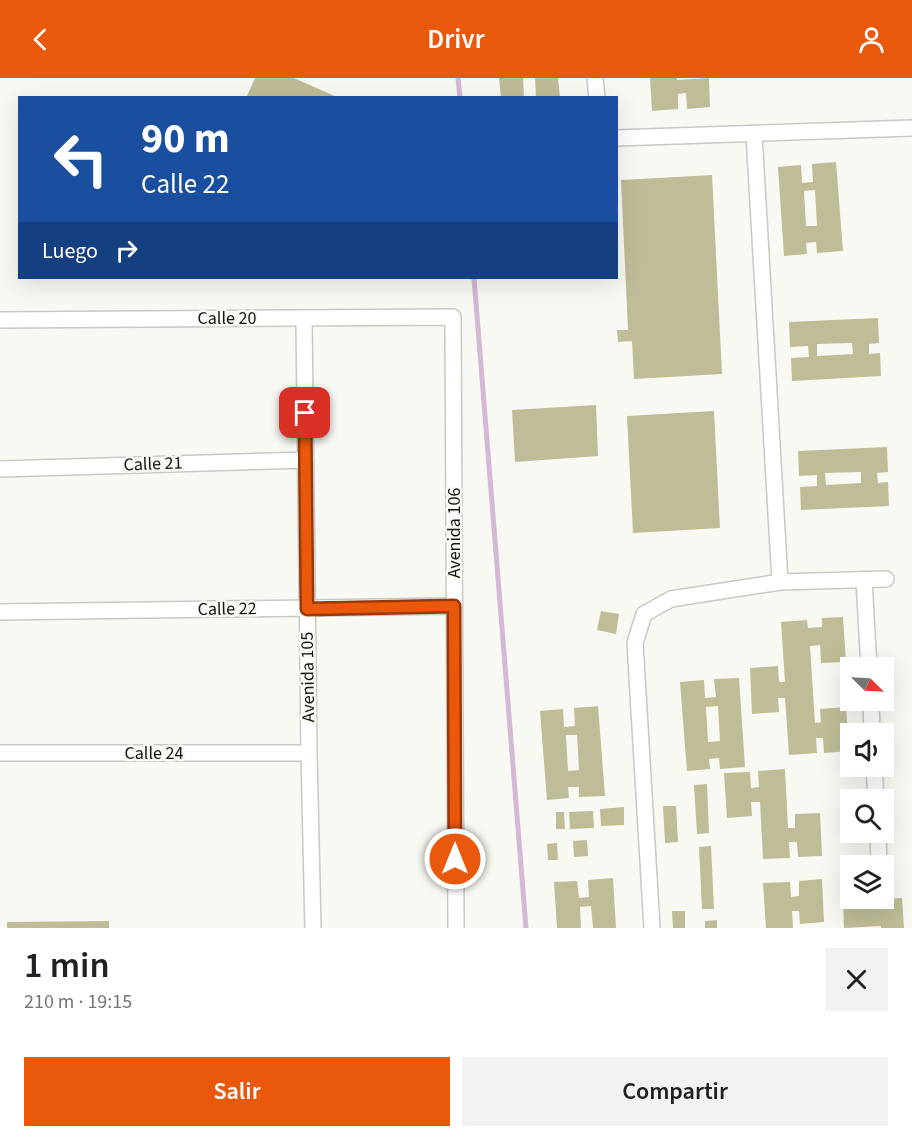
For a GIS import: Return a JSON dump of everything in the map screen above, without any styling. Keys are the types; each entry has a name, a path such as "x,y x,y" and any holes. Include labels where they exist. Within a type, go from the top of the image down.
{"street":[{"path":"595,78 597,96"},
{"path":"618,138 912,128"},
{"path":"754,134 780,582"},
{"name":"Calle 20","path":"0,320 453,317"},
{"name":"Avenida 106","path":"453,317 456,928"},
{"name":"Avenida 105","path":"304,318 313,928"},
{"name":"Calle 21","path":"0,469 306,460"},
{"path":"652,928 634,643 644,614 671,599 780,582 885,579"},
{"path":"864,580 868,657"},
{"name":"Calle 22","path":"0,612 454,606"},
{"name":"Calle 24","path":"0,753 309,753"}],"building":[{"path":"255,78 294,78 334,96 247,96"},
{"path":"499,78 523,78 524,96 501,96"},
{"path":"535,78 558,78 560,96 536,96"},
{"path":"650,78 677,78 677,80 709,78 710,107 687,109 686,93 678,94 678,109 652,111"},
{"path":"836,162 843,251 817,253 816,242 806,243 807,254 784,256 778,167 801,165 802,183 813,182 812,164","holes":["815,190 817,226 806,226 804,191"]},
{"path":"712,175 722,374 634,379 632,341 618,342 617,330 628,330 621,180"},
{"path":"878,318 879,343 869,344 869,354 880,353 881,376 792,381 791,358 809,357 808,346 790,347 789,322","holes":["852,343 853,354 817,356 817,344"]},
{"path":"596,405 598,456 515,462 512,410"},
{"path":"714,411 720,528 633,533 627,416"},
{"path":"887,447 888,472 877,473 878,483 888,482 889,506 801,510 800,487 817,486 817,475 799,476 798,451","holes":["861,472 861,483 826,485 825,473"]},
{"path":"601,611 619,614 616,634 597,630"},
{"path":"843,617 846,657 840,657 840,662 821,663 820,645 810,646 815,723 821,722 820,709 840,707 840,711 846,711 847,723 840,723 840,752 824,753 823,738 816,738 817,753 789,755 785,698 778,698 779,712 752,714 750,668 778,666 779,682 785,682 781,622 807,620 808,628 822,627 822,618"},
{"path":"739,678 745,767 720,769 719,758 709,759 710,769 687,771 680,682 704,680 705,698 716,697 714,679","holes":["718,706 720,741 708,742 706,707"]},
{"path":"598,706 605,796 579,797 579,787 568,787 569,798 547,800 540,711 563,709 564,727 575,726 574,708","holes":["566,735 577,735 579,770 568,771"]},
{"path":"785,769 788,828 795,828 795,814 820,813 822,856 798,857 797,842 789,842 790,858 763,859 760,802 751,802 752,816 727,818 724,773 750,772 751,788 759,787 758,771"},
{"path":"707,784 709,833 697,834 694,785"},
{"path":"663,806 676,806 678,842 665,843"},
{"path":"624,807 624,825 601,826 600,809"},
{"path":"593,811 594,828 570,829 569,812"},
{"path":"556,812 564,812 565,829 556,829"},
{"path":"587,840 588,856 574,857 573,841"},
{"path":"557,843 558,860 548,860 547,844"},
{"path":"711,846 714,909 702,909 699,847"},
{"path":"613,878 616,928 593,928 591,906 580,907 581,928 557,928 554,882 577,881 579,898 589,897 588,880"},
{"path":"822,879 824,922 800,924 799,911 792,911 793,928 766,928 763,883 790,882 791,897 799,896 799,881"},
{"path":"894,898 902,898 904,928 881,928 881,926 844,928 843,909 894,909"},
{"path":"672,911 685,911 685,928 673,928"},
{"path":"717,920 717,928 705,928 705,921"},
{"path":"109,921 109,928 7,928 7,922"}],"waterway":[{"path":"458,78 460,96"},
{"path":"474,279 526,928"}],"route":[{"path":"305,413 307,609 454,606 455,859"}]}
